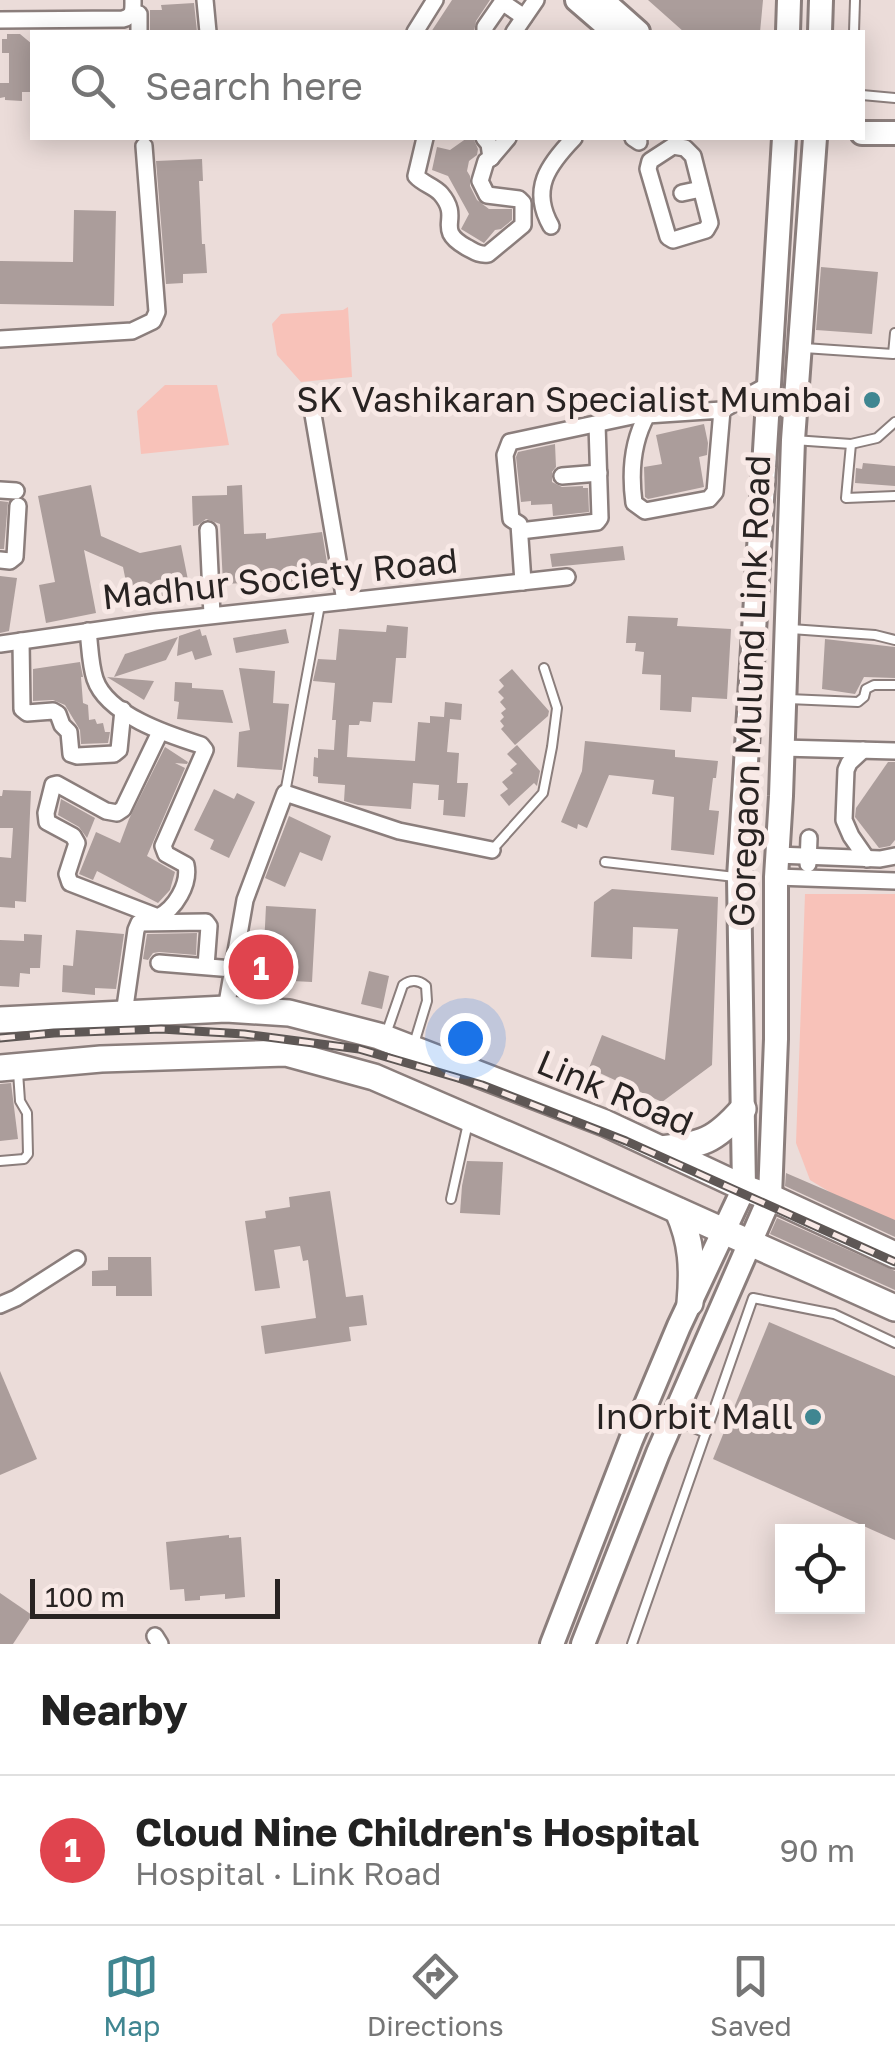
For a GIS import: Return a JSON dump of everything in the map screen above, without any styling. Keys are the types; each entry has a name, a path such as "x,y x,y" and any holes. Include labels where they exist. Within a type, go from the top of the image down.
{"main road":[{"path":"577,0 615,24"},
{"path":"788,0 788,30"},
{"path":"820,30 821,0"},
{"path":"865,133 895,133"},
{"name":"Goregaon Mulund Link Road","path":"744,1188 740,878 768,386 787,140"},
{"name":"Goregaon Mulund Link Road","path":"583,1644 673,1420 770,1197 776,1038 776,866 793,440 816,140"},
{"path":"756,597 788,600"},
{"name":"Link Road","path":"0,1020 226,1008 288,1013 384,1038 605,1123 895,1255"},
{"path":"9,1067 101,1059 286,1054 374,1077 895,1308"},
{"path":"661,1149 699,1144 718,1135 743,1109"},
{"path":"552,1644 631,1440 744,1188"},
{"path":"678,1211 691,1248 690,1303"},
{"path":"690,1303 718,1315"}],"street":[{"path":"205,0 208,30"},
{"path":"416,30 435,0"},
{"path":"515,30 536,0"},
{"path":"485,30 501,4 524,17"},
{"path":"0,20 123,19 129,17 133,6"},
{"path":"133,6 139,30"},
{"path":"425,140 416,176 438,190 450,206 449,232 453,239 481,255 488,254 522,226 523,202 519,198 487,195 480,181 486,161 506,140"},
{"path":"486,140 491,158"},
{"path":"551,226 542,209 544,179 572,140"},
{"path":"672,142 693,156 710,223 706,230 673,240 668,236 648,169 650,161 672,142"},
{"path":"0,339 132,331 153,321 157,312 144,146"},
{"path":"682,194 701,189"},
{"path":"523,582 519,524 512,519 504,454 510,442 647,415 722,410 768,386"},
{"path":"310,396 345,601"},
{"path":"647,415 630,473 634,503 645,511 709,499 716,492 722,410"},
{"path":"520,531 597,522 600,518 597,424"},
{"path":"562,476 599,473"},
{"path":"0,560 16,557 11,496"},
{"path":"208,530 212,616"},
{"name":"Madhur Society Road","path":"0,644 568,577"},
{"path":"88,631 96,682 104,694 122,710 160,732 202,745 205,750 163,846 166,854 186,865 188,876 170,912 158,917 70,883 66,874 77,843 73,836 47,822 46,813 53,785 58,784 106,811 123,810 160,732"},
{"path":"21,641 22,709 27,714 58,714 69,732 71,754 114,754 119,750 122,710"},
{"path":"782,748 895,752"},
{"path":"862,862 844,820 846,770 863,750"},
{"path":"226,1008 245,900 285,793 399,831 492,850"},
{"path":"808,866 809,838"},
{"path":"776,866 862,862 895,856"},
{"path":"808,866 895,881"},
{"path":"124,1014 139,923 206,922 210,926 206,966"},
{"path":"159,963 233,968"},
{"path":"0,1306 77,1259"}],"lane":[{"path":"854,30 856,0"},
{"path":"865,96 895,98"},
{"path":"800,347 893,354 895,332"},
{"path":"793,440 851,444 877,438 895,422"},
{"path":"851,444 846,498 895,496"},
{"path":"285,793 320,604"},
{"path":"787,629 895,640"},
{"path":"492,850 543,793 557,708 544,668"},
{"path":"784,699 858,702 866,689 874,685 895,685"},
{"path":"605,862 740,878"},
{"path":"384,1038 402,985 416,980 426,986 427,1001 412,1049"},
{"path":"0,1161 24,1159 28,1154 27,1112 9,1067"},
{"path":"451,1199 469,1118"},
{"path":"632,1644 754,1298 834,1314 895,1342"},
{"path":"673,1420 706,1433"}],"shaded area":[{"path":"348,307 352,377 301,382 277,355 272,324 281,314"},
{"path":"165,385 217,385 229,445 141,454 137,411"},
{"path":"805,894 895,894 895,1222 810,1180 796,1143"}],"building":[{"path":"452,0 490,0 474,30 432,30"},
{"path":"648,0 763,0 760,30 682,30"},
{"path":"194,3 197,30 150,30 150,10 162,10 161,5"},
{"path":"7,34 20,34 30,42 30,92 22,92 22,101 0,98 0,83 9,83 9,53 2,53 2,39 7,39"},
{"path":"464,140 474,140 477,155 469,161 467,171 477,200 489,209 512,209 512,220 495,230 484,243 461,229 469,214 448,176 432,170 437,147 450,150"},
{"path":"202,159 203,181 199,181 207,273 183,274 183,283 166,284 156,161"},
{"path":"74,210 116,211 114,306 0,304 0,261 73,262"},
{"path":"821,267 878,272 872,334 816,330"},
{"path":"704,424 707,455 699,457 704,487 645,497 644,467 662,464 656,435"},
{"path":"555,444 552,482 562,487 588,488 589,512 553,516 552,504 521,502 518,452"},
{"path":"863,463 895,466 895,486 855,483 856,468 862,469"},
{"path":"91,485 101,536 140,553 181,545 191,595 131,607 123,567 84,550 96,613 46,623 39,585 55,582 38,496"},
{"path":"242,485 244,534 266,533 266,539 322,532 330,581 287,586 287,581 223,584 220,524 206,519 193,526 192,496 227,495 227,486"},
{"path":"0,501 8,502 4,549 0,549"},
{"path":"623,546 625,560 552,567 550,554"},
{"path":"0,576 17,578 9,631 0,633"},
{"path":"628,616 678,618 677,626 731,629 727,699 692,697 691,712 660,710 661,675 642,674 644,652 635,651 636,643 626,643"},
{"path":"387,625 408,627 406,658 396,658 392,703 373,702 371,722 349,725 347,757 415,761 418,722 430,723 430,716 444,717 445,702 462,704 461,720 450,719 447,752 459,753 457,783 468,783 465,817 443,815 439,785 413,783 411,809 344,801 345,785 318,783 318,777 313,776 318,749 334,750 336,720 332,720 335,683 313,681 318,659 336,660 339,629 386,632"},
{"path":"200,629 212,655 195,660 192,651 177,656 179,636"},
{"path":"286,629 289,643 236,653 233,638"},
{"path":"178,637 166,660 114,677 125,654"},
{"path":"825,639 895,647 895,678 864,677 855,694 822,689"},
{"path":"80,662 83,703 88,705 89,720 103,723 105,732 110,732 108,743 81,744 80,730 65,705 53,700 33,701 33,669"},
{"path":"239,668 275,671 273,703 289,704 282,770 237,767 239,732 250,730"},
{"path":"512,669 549,711 515,745 501,729 501,713 506,709 498,692 504,686 499,680"},
{"path":"107,677 154,681 144,700"},
{"path":"175,682 192,683 192,688 223,690 233,723 177,719"},
{"path":"585,741 675,750 675,757 718,761 709,810 719,811 714,855 671,850 674,797 652,794 654,780 609,775 587,828 578,824 577,829 561,822 582,771"},
{"path":"517,745 540,771 537,786 534,783 509,806 500,795 508,789 502,782 517,764 507,754"},
{"path":"165,747 188,762 175,763 185,768 147,856 175,872 170,890 158,903 97,871 93,880 79,874 96,832 120,843"},
{"path":"888,762 895,762 895,840 890,846 879,848 855,817 856,808"},
{"path":"214,789 234,799 237,793 255,802 229,858 210,849 214,840 194,830"},
{"path":"3,790 31,791 26,902 15,901 15,908 0,907 0,857 11,858 13,828 0,828"},
{"path":"61,799 95,818 87,838 79,827 58,815"},
{"path":"289,816 331,836 322,861 300,852 285,887 265,878"},
{"path":"612,889 718,897 712,1065 662,1102 589,1068 602,1035 665,1060 678,929 633,927 632,959 591,957 594,902"},
{"path":"266,906 316,909 312,982 253,979 255,945 264,946"},
{"path":"76,930 124,934 116,989 95,988 95,995 62,992 63,965 73,966"},
{"path":"197,933 196,955 159,952 143,959 147,934"},
{"path":"24,934 42,935 40,968 30,968 30,974 20,973 19,987 0,986 0,940 24,941"},
{"path":"369,971 389,976 382,1009 361,1004"},
{"path":"11,1083 18,1139 0,1141 0,1084"},
{"path":"467,1161 503,1162 500,1215 460,1213"},
{"path":"786,1173 895,1220 895,1237 785,1186"},
{"path":"330,1191 346,1297 363,1295 367,1325 349,1327 351,1341 265,1354 261,1326 316,1318 308,1260 303,1261 300,1246 274,1250 280,1288 255,1291 245,1221 266,1218 265,1211 290,1207 289,1197"},
{"path":"777,1218 895,1271 895,1290 770,1234"},
{"path":"108,1257 151,1257 152,1296 116,1296 116,1286 92,1286 92,1271 108,1270"},
{"name":"InOrbit Mall","path":"769,1322 895,1376 895,1540 713,1459"},
{"path":"0,1371 37,1459 0,1475"},
{"path":"241,1537 245,1597 225,1599 225,1594 185,1601 184,1589 170,1590 166,1542"},
{"path":"0,1593 32,1615 13,1644 0,1644"}],"railway":[{"path":"0,1038 161,1029 244,1034 359,1049 482,1085 626,1141 895,1262"}],"place":[{"name":"SK Vashikaran Specialist Mumbai","path":"872,400"},
{"name":"Cloud Nine Children's Hospital","path":"261,967"},
{"name":"InOrbit Mall","path":"813,1417"}]}
